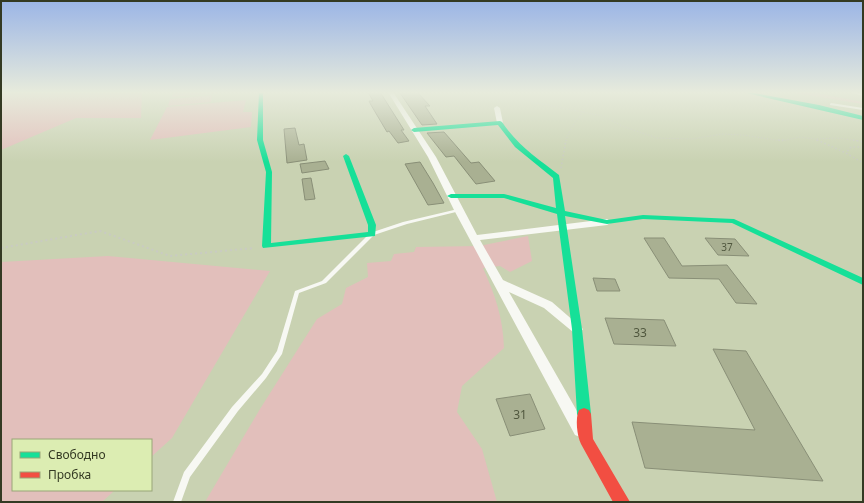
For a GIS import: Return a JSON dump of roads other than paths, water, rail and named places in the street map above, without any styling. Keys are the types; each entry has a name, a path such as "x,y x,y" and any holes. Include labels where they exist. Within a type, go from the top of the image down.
{"street":[{"path":"261,115 260,140 268,172 266,246 372,234 372,225 346,156"},
{"path":"405,115 432,157 458,210 497,282 622,502"},
{"path":"498,115 503,131 512,141 556,176 577,329 586,440"},
{"path":"845,115 863,120"},
{"path":"414,130 500,123"},
{"path":"451,196 504,196 560,212 607,222"},
{"path":"474,238 643,217 734,221 863,282"},
{"path":"497,282 548,306 577,329"}],"lane":[{"path":"177,502 187,475 235,409 264,376 280,352 297,292 324,282 372,234 405,223 458,210"}]}
